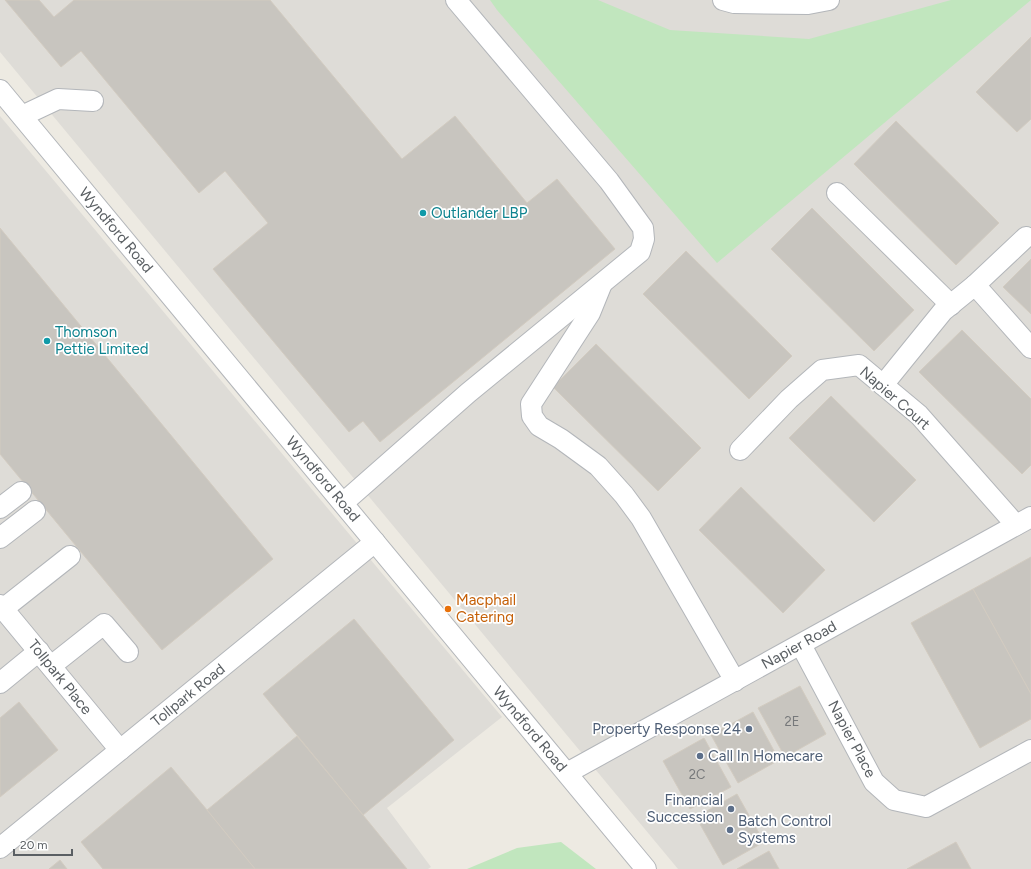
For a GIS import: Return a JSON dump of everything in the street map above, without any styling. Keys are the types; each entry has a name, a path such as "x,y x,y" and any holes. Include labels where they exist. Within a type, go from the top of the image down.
{"street":[{"path":"343,504 468,393 640,252 644,238 643,228 608,181 456,0"},
{"path":"723,0 734,3 808,4 829,0"},
{"name":"Wyndford Road","path":"0,90 646,869"},
{"path":"22,116 58,99 93,101"},
{"path":"837,193 951,305"},
{"path":"883,385 943,311 975,285 1026,237"},
{"path":"602,284 590,313 531,404 532,416 539,426 561,439 598,466 624,495 644,524 735,681"},
{"path":"975,285 1031,348"},
{"name":"Napier Court","path":"740,450 789,399 822,370 859,365 919,415 1024,521"},
{"path":"0,508 21,492"},
{"path":"0,538 35,511"},
{"name":"Napier Road","path":"566,773 1024,521"},
{"name":"Tollpark Road","path":"0,848 375,542"},
{"path":"2,607 70,556"},
{"name":"Tollpark Place","path":"2,607 120,750"},
{"path":"0,683 104,624 128,652"},
{"name":"Napier Place","path":"801,645 874,782 894,800 926,807 1031,750"}],"shaded area":[{"path":"0,0 1031,0 1031,869 678,869 0,52"},
{"path":"0,116 502,717 387,808 431,867 428,869 0,869"}],"green space":[{"path":"490,0 598,0 670,30 809,39 951,0 1031,0 717,263 497,10"},
{"path":"561,842 596,869 467,869 517,848"}],"building":[{"name":"Outlander LBP","path":"5,0 39,0 54,17 74,0 270,0 402,159 455,116 527,203 557,179 615,249 380,442 363,421 349,432 213,269 268,223 225,171 199,193 81,51 61,67"},
{"path":"1031,37 1031,119 1017,132 976,92"},
{"path":"896,121 999,223 956,265 854,164"},
{"path":"812,208 914,310 874,351 771,249"},
{"name":"Thomson Pettie Limited","path":"0,228 273,559 162,650 0,454"},
{"path":"686,251 792,356 749,399 643,294"},
{"path":"1031,259 1031,314 1003,287"},
{"path":"962,330 1031,399 1031,465 1022,474 919,372"},
{"path":"596,344 701,448 658,491 553,387"},
{"path":"831,396 916,480 874,522 789,438"},
{"path":"741,487 825,570 783,613 699,530"},
{"path":"1031,557 1031,694 973,589"},
{"path":"973,589 1031,694 1031,719 980,748 911,623"},
{"path":"354,619 454,740 363,815 263,694"},
{"path":"800,686 826,734 785,757 758,708"},
{"path":"19,702 58,750 0,797 0,718"},
{"path":"753,712 779,760 738,783 711,735"},
{"path":"297,736 407,869 255,869 207,810"},
{"path":"704,738 731,787 690,809 663,761"},
{"path":"171,767 255,869 103,869 81,842"},
{"path":"737,794 764,842 723,865 696,817"},
{"path":"956,842 971,869 907,869"},
{"path":"769,851 779,869 737,869"},
{"path":"60,860 67,869 49,869"}],"place":[{"name":"Outlander LBP","path":"423,213"},
{"name":"Thomson Pettie Limited","path":"47,341"},
{"name":"Macphail Catering","path":"448,609"},
{"name":"Property Response 24","path":"749,729"},
{"name":"Call In Homecare","path":"700,756"},
{"name":"Financial Succession","path":"731,809"},
{"name":"Batch Control Systems","path":"730,830"}]}
